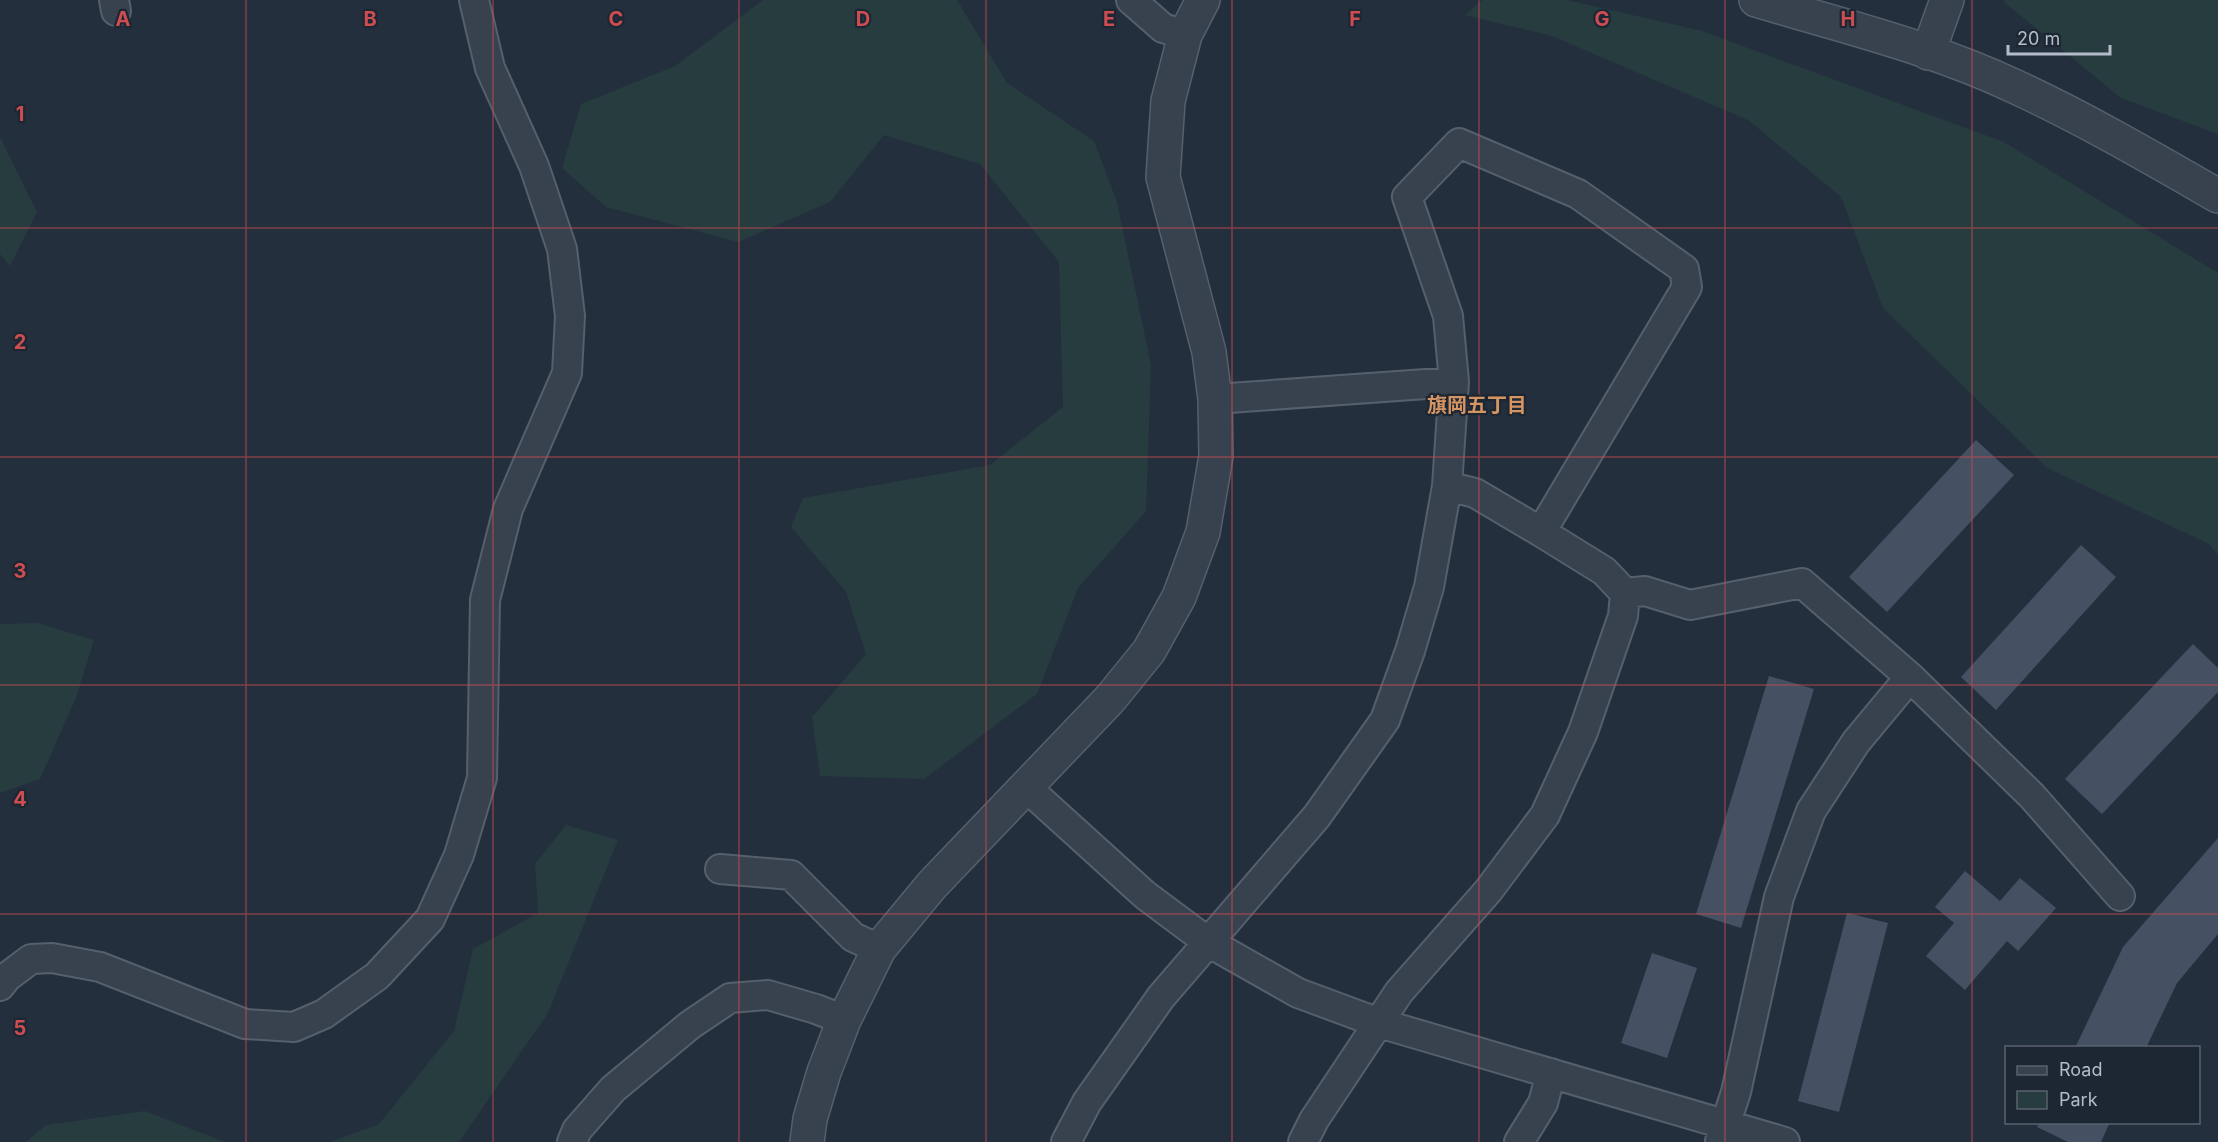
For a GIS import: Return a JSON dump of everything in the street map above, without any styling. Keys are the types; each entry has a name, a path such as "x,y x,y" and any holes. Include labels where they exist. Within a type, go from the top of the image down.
{"street":[{"path":"0,986 7,976 31,959 52,958 100,967 245,1024 294,1027 324,1014 377,976 430,919 459,855 482,778 485,600 508,509 567,373 570,316 562,249 534,166 490,68 474,0"},
{"path":"1131,0 1163,28 1185,35"},
{"path":"807,1142 810,1119 824,1072 844,1020 879,949 932,885 1110,699 1149,651 1179,597 1203,532 1216,456 1215,399 1209,352 1163,177 1168,100 1185,35 1203,0"},
{"path":"1756,0 1928,52 2015,86 2104,131 2218,196"},
{"path":"1928,52 1947,0"},
{"path":"1066,1142 1086,1102 1161,997 1317,816 1385,720 1410,651 1429,587 1447,486 1454,382 1449,316 1407,197 1459,143 1578,194 1684,270 1687,287 1541,532"},
{"path":"1215,399 1454,382"},
{"path":"1303,1142 1314,1120 1399,992 1488,891 1545,815 1583,732 1623,616 1625,593 1604,571 1475,493 1447,486"},
{"path":"1625,593 1645,591 1690,605 1802,583 1910,677 2032,796 2120,896"},
{"path":"1723,1133 1736,1092 1779,897 1811,811 1856,742 1910,677"},
{"path":"1027,788 1145,895 1208,942 1298,993 1379,1023 1551,1073 1723,1133 1785,1142"},
{"path":"720,870 791,875 854,937 879,949"},
{"path":"573,1142 578,1130 613,1089 690,1025 730,998 768,995 844,1020"},
{"path":"1519,1142 1543,1103 1551,1073"}],"green space":[{"path":"763,0 957,0 1007,83 1094,141 1117,202 1151,365 1146,511 1078,588 1037,694 924,779 820,776 812,717 866,654 846,592 791,527 803,498 990,465 1063,407 1059,262 980,164 884,135 830,202 738,242 606,207 562,168 581,104 675,66"},
{"path":"1482,0 1567,0 1702,31 2004,142 2218,273 2218,555 2209,544 2047,468 1883,308 1841,197 1748,120 1552,36 1465,15"},
{"path":"2005,0 2218,0 2218,134 2121,98 2004,2"},
{"path":"0,137 37,212 10,266 0,254"},
{"path":"37,623 94,640 76,698 40,779 0,793 0,624"},
{"path":"566,825 618,840 548,1013 459,1142 330,1142 379,1124 454,1031 473,949 538,913 535,864"},
{"path":"145,1111 225,1142 26,1142 46,1125"}],"building":[{"path":"1976,440 2014,475 1887,612 1849,577"},
{"path":"2081,545 2116,577 1996,710 1961,677"},
{"path":"2193,644 2218,668 2218,692 2102,814 2065,779"},
{"path":"1769,676 1814,689 1741,928 1696,914"},
{"path":"2218,838 2218,934 2177,983 2147,1046 2076,1046 2123,947"},
{"path":"1965,871 2000,901 2020,878 2056,908 2018,951 2007,941 1965,990 1926,956 1954,923 1935,907"},
{"path":"1847,913 1888,923 1839,1112 1798,1101"},
{"path":"1652,953 1697,968 1667,1058 1621,1043"},
{"path":"2038,1124 2109,1124 2101,1142 2068,1142 2037,1127"}],"district":[{"name":"旗岡五丁目","path":"1477,405"}]}
